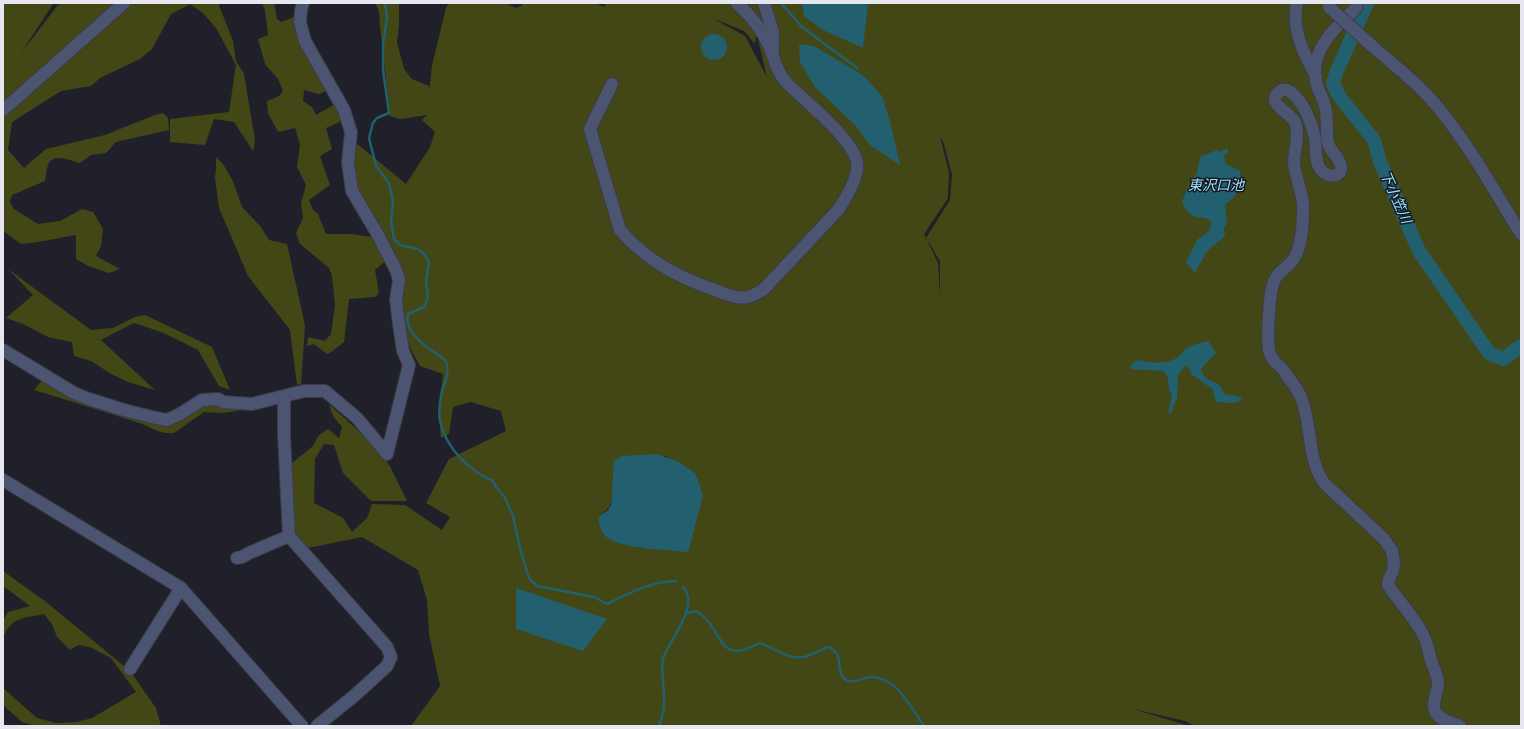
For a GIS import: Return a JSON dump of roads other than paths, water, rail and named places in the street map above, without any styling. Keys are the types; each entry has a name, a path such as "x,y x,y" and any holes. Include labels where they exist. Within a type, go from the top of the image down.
{"street":[{"path":"3,110 124,3"},
{"path":"3,350 74,393 89,400 167,420 180,414 202,400 218,398 223,402 252,404 304,392 325,391 357,418 387,454 409,364 403,351 396,300 399,280 396,270 378,234 352,191 348,163 351,132 344,110 305,41 300,22 300,10 303,3"},
{"path":"612,84 590,129 620,230 629,241 660,265 689,281 735,297 749,297 764,289 838,210 846,197 856,174 857,162 851,147 785,81 777,70 769,46 758,26 737,3"},
{"path":"764,3 773,32 773,56"},
{"path":"1297,3 1295,18 1297,33 1309,64 1316,76"},
{"path":"1357,3 1356,8 1332,31 1321,46 1316,66 1316,82 1326,107 1328,144 1341,164 1339,173 1330,176 1322,172 1317,160 1314,134 1306,112 1294,96 1288,90 1281,90 1276,96 1275,100 1277,106 1291,115 1296,125 1294,161 1303,208 1301,233 1297,252 1293,259 1277,274 1272,291 1268,343 1273,361 1283,370 1288,379 1296,388 1304,406 1314,462 1318,473 1324,483 1384,539 1392,551 1394,562 1393,571 1388,579 1388,584 1426,640 1430,658 1438,679 1438,691 1434,704 1434,710 1437,715 1443,719 1460,726"},
{"path":"1328,5 1418,87 1439,109 1459,135 1521,234"},
{"path":"284,397 284,435 290,536 387,647 391,657 387,666 354,696 317,726"},
{"path":"3,480 181,588 302,726"},
{"path":"237,558 290,536"},
{"path":"130,669 181,588"}],"water":[{"path":"862,3 868,5 863,48 823,30 804,16 802,4"},
{"path":"714,34 723,38 727,47 723,56 714,60 705,56 701,47 705,38"},
{"path":"799,44 814,46 864,76 882,96 890,121 900,165 870,145 855,125 815,87 800,62"},
{"name":"東沢口池","path":"1228,148 1228,152 1224,156 1225,163 1240,171 1242,184 1237,188 1235,196 1225,205 1227,223 1224,228 1225,236 1207,251 1195,273 1186,262 1197,240 1208,232 1212,223 1204,218 1190,214 1182,202 1187,189 1197,173 1200,157 1217,150 1220,152"},
{"path":"1208,341 1216,353 1201,369 1202,373 1207,379 1219,385 1224,394 1242,397 1239,402 1217,402 1214,397 1213,389 1191,374 1186,365 1178,375 1177,399 1171,414 1168,412 1172,396 1169,390 1168,377 1163,371 1131,369 1131,365 1138,360 1148,362 1164,362 1174,360 1189,347"},
{"path":"657,454 679,462 696,474 703,496 688,552 624,545 608,538 600,528 599,516 607,511 611,505 614,461 622,456"},
{"path":"516,588 607,619 583,651 516,629"}],"waterway":[{"path":"385,3 387,18 383,44 383,70 389,113 377,118 373,123 369,138 376,166 389,183 393,202 391,221 394,239 400,245 418,249 425,255 429,262 426,282 428,297 424,307 408,314 407,320 408,325 414,335 446,362 446,380 441,395 439,414 447,440 459,457 475,471 493,481 504,496 513,516 521,552 529,578 537,586 594,597 607,604 650,585 677,581"},
{"path":"781,3 802,27 857,68"},
{"name":"下小笠川","path":"1367,3 1336,73 1333,84 1339,96 1374,140 1380,162 1419,251 1489,353 1503,359 1521,346"},
{"path":"659,726 663,715 664,704 662,670 663,660 682,622 688,603 687,594 683,587"},
{"path":"686,613 696,611 700,614 709,622 722,643 734,651 744,650 760,643 793,657 804,657 830,647 837,654 842,676 845,679 848,681 853,681 869,677 887,681 902,694 924,726"}]}
